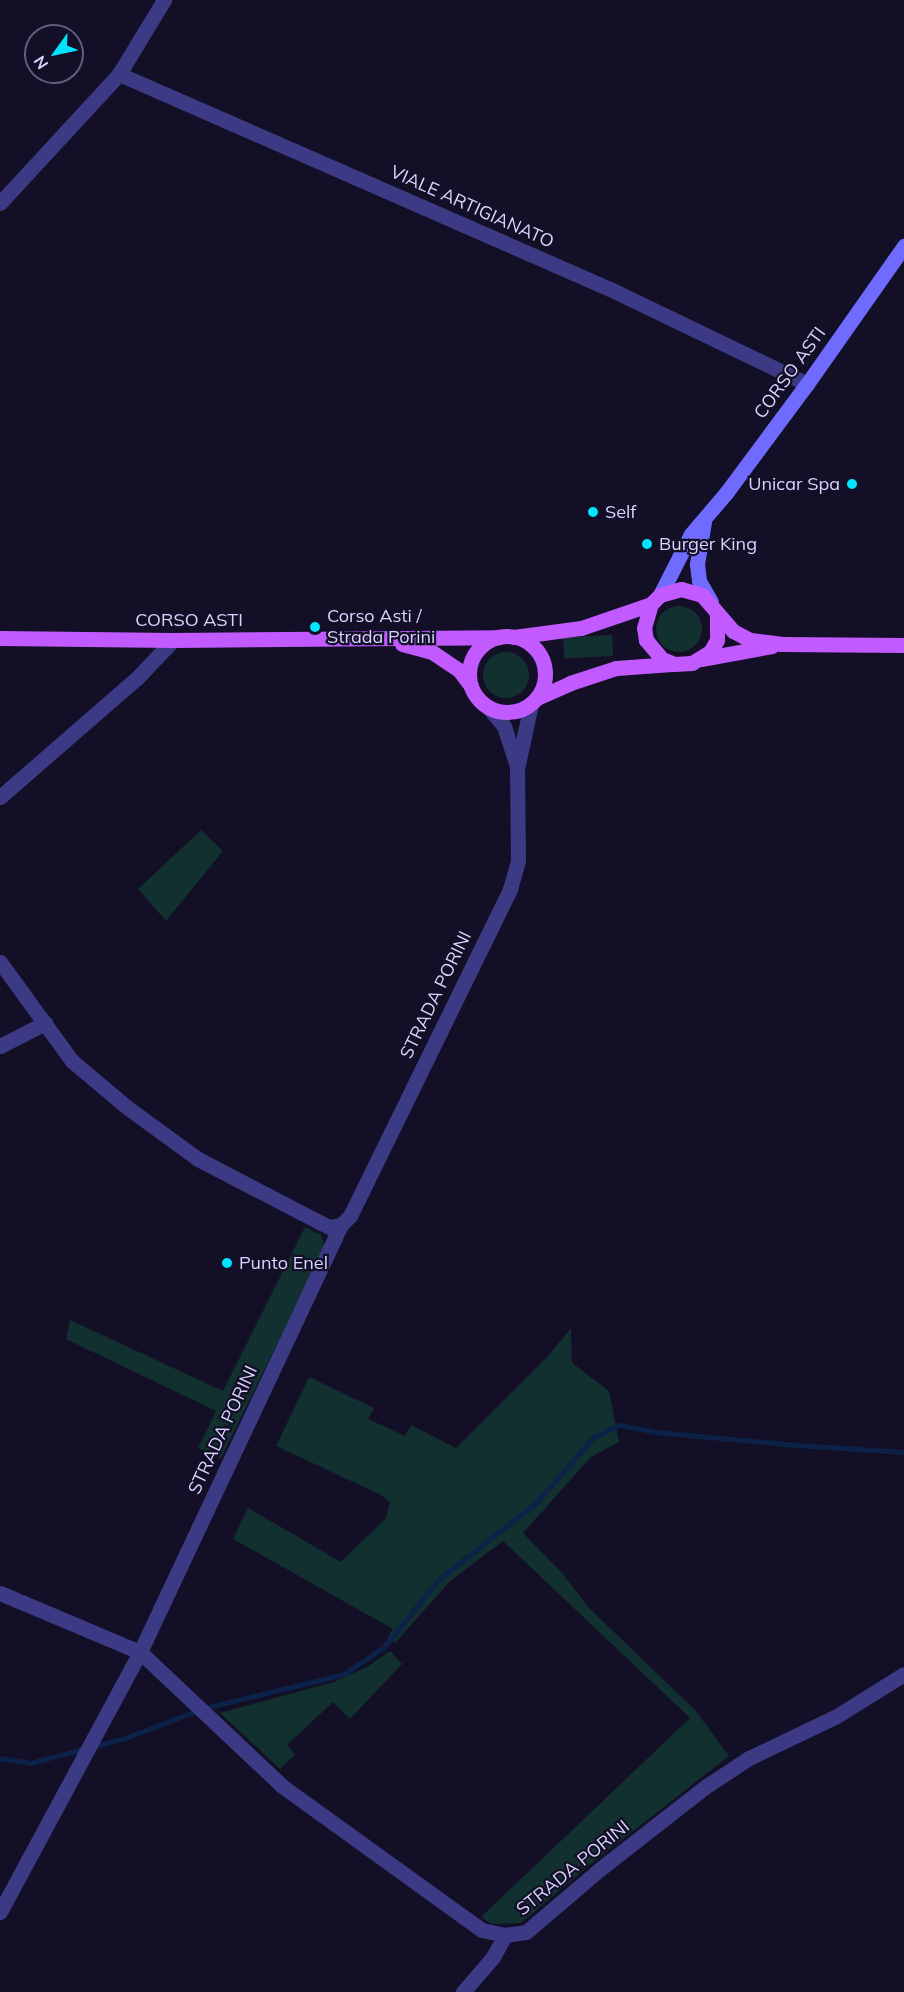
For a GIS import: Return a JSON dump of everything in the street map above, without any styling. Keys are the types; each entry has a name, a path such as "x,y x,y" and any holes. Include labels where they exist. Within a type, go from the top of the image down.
{"main road":[{"path":"534,701 545,677 540,656 524,640 506,637 487,642 471,662 472,687 478,698 488,707 510,712 534,701 570,683 616,668 683,664 700,660 717,640 719,628 714,609 692,590 670,590 656,600 644,628 646,640 653,651 674,664"},
{"name":"CORSO ASTI","path":"0,638 378,640 420,637 506,637 581,628 656,600"},
{"name":"CORSO ASTI","path":"714,609 732,631 750,640 781,644 904,645"},
{"name":"CORSO ASTI","path":"378,640 420,647 432,652 459,670 472,687"},
{"name":"CORSO ASTI","path":"700,660 781,644"}],"street":[{"path":"0,203 118,74 164,0"},
{"name":"VIALE ARTIGIANATO","path":"118,74 610,289 807,384"},
{"name":"CORSO ASTI","path":"656,600 692,534 807,384 904,246"},
{"name":"CORSO ASTI","path":"704,520 697,564 699,581 714,609"},
{"path":"0,797 137,678 173,640"},
{"name":"STRADA PORINI","path":"0,1912 79,1761 140,1652 341,1225 350,1216 510,889 518,861 518,769 534,701"},
{"name":"STRADA PORINI","path":"488,707 504,726 518,769"},
{"path":"0,962 72,1061 87,1076 198,1159 321,1223 330,1227 341,1225"},
{"path":"0,1046 45,1023"},
{"name":"STRADA PORINI","path":"0,1593 140,1652 282,1786 482,1930 505,1935 526,1932 600,1869 722,1775 776,1744 835,1717 904,1674"},
{"path":"463,1992 493,1957 505,1935"}],"green space":[{"path":"679,606 688,607 696,612 701,620 701,638 696,646 688,651 679,652 670,651 662,646 657,638 656,629 657,620 662,612 670,607"},
{"path":"612,635 613,656 564,659 563,638"},
{"path":"511,652 523,658 528,666 528,684 523,692 515,697 501,698 493,695 486,688 483,670 486,662 493,655"},
{"path":"201,830 223,851 166,921 138,889"},
{"path":"305,1227 321,1235 325,1247 221,1458 198,1448 216,1411 66,1339 70,1320 223,1391"},
{"path":"571,1328 572,1363 609,1391 619,1442 591,1457 523,1533 563,1574 588,1607 695,1710 729,1756 591,1864 521,1923 492,1924 481,1917 690,1718 503,1541 450,1581 395,1643 387,1639 393,1629 233,1539 248,1508 341,1562 386,1518 390,1502 381,1495 276,1446 309,1377 374,1408 368,1419 405,1436 411,1425 456,1448 548,1356"},
{"path":"390,1651 402,1664 350,1719 333,1702 287,1745 295,1755 280,1769 220,1713 334,1682 367,1667"}],"waterway":[{"path":"205,1708 344,1674 384,1647 439,1579 536,1503 593,1438 620,1425 656,1432 904,1452"},
{"path":"94,1746 125,1738 197,1711"},
{"path":"0,1758 30,1763 83,1749"}],"place":[{"name":"Unicar Spa","path":"852,484"},
{"name":"Self","path":"593,512"},
{"name":"Burger King","path":"647,544"},
{"name":"Corso Asti / Strada Porini","path":"315,627"},
{"name":"Punto Enel","path":"227,1263"}]}
